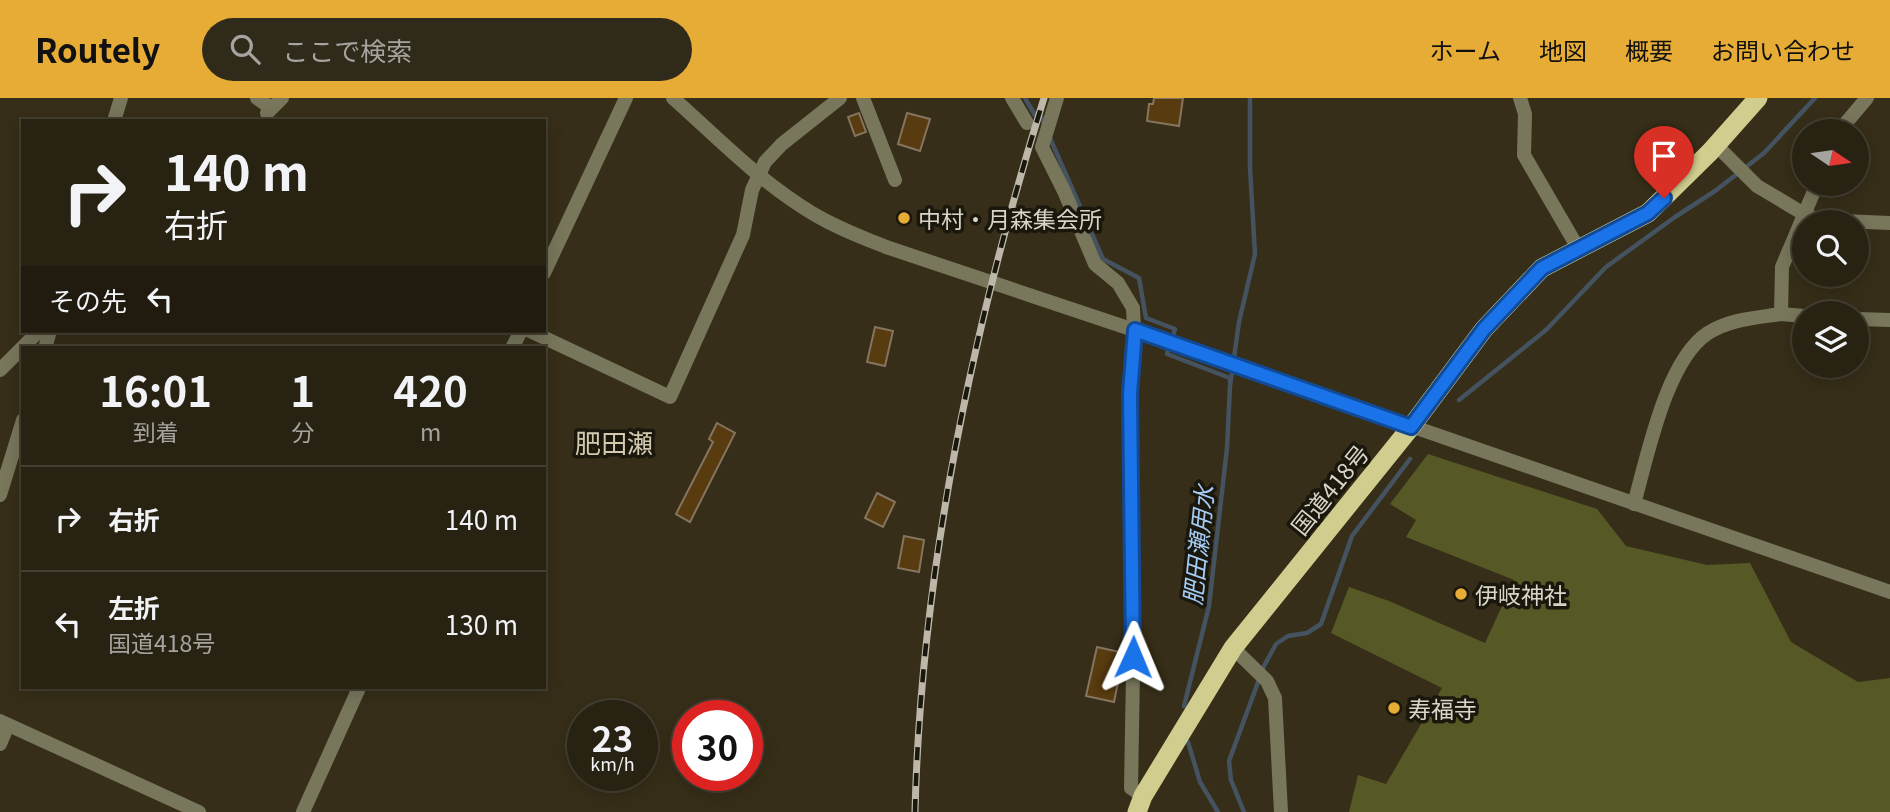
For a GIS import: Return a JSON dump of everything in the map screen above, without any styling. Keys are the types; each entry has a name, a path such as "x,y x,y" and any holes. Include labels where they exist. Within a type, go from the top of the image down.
{"highway":[{"name":"国道418号","path":"1140,804 1233,648 1411,427 1484,329 1542,268 1648,213 1716,145 1758,98"}],"street":[{"path":"115,119 121,98"},
{"path":"257,98 271,108"},
{"path":"271,108 267,113 282,98"},
{"path":"546,269 626,98"},
{"path":"673,98 758,174 813,214 886,247 1135,330 1890,592"},
{"path":"534,333 670,397 743,235 758,174 782,144 840,98"},
{"path":"863,98 895,180"},
{"path":"1012,98 1027,123"},
{"path":"1057,98 1042,147 1095,264 1118,284 1133,308 1135,330 1130,394 1134,615 1130,788 1140,804"},
{"path":"1520,98 1525,114 1524,155 1578,248"},
{"path":"1849,119 1867,98"},
{"path":"260,119 271,108"},
{"path":"1716,145 1757,186 1797,210"},
{"path":"1869,222 1890,223"},
{"path":"1781,314 1782,267 1792,243"},
{"path":"1634,504 1667,391 1684,357 1706,334 1736,320 1792,315"},
{"path":"1869,319 1890,320"},
{"path":"24,346 37,333"},
{"path":"0,370 21,349"},
{"path":"0,495 21,427"},
{"path":"1233,648 1267,681 1275,698 1281,812"},
{"path":"303,812 359,689"},
{"path":"0,744 4,723 199,812"}],"green space":[{"path":"1428,454 1597,509 1626,546 1707,565 1750,563 1791,642 1858,682 1890,678 1890,812 1349,812 1358,775 1386,784 1442,688 1331,633 1349,587 1389,601 1485,643 1514,580 1406,537 1416,520 1390,504"}],"building":[{"path":"1154,98 1183,98 1179,126 1147,121 1149,104 1153,104"},
{"path":"859,113 866,132 855,136 848,117"},
{"path":"907,113 930,119 920,151 898,144"},
{"path":"875,327 893,331 885,366 867,362"},
{"path":"717,423 735,433 690,522 676,514 713,442 709,439"},
{"path":"877,493 895,502 883,527 865,518"},
{"path":"904,536 924,540 919,572 898,568"},
{"path":"1097,647 1124,653 1114,702 1086,696"}],"waterway":[{"name":"肥田瀬用水","path":"1025,98 1044,124"},
{"name":"肥田瀬用水","path":"1184,706 1209,606 1227,448 1230,386 1239,322 1255,254 1250,168 1250,98"},
{"name":"肥田瀬用水","path":"1459,400 1546,330 1606,267 1715,191 1764,153 1815,98"},
{"name":"肥田瀬用水","path":"1050,138 1103,259 1139,278 1146,318 1175,329 1167,354 1230,378 1230,382"},
{"name":"肥田瀬用水","path":"1244,812 1231,780 1229,761 1264,666 1276,644 1288,636 1307,633 1321,624 1352,536 1410,459"},
{"name":"肥田瀬用水","path":"1188,742 1200,782 1218,812"}],"railway":[{"path":"915,812 919,721 928,630 939,540 955,450 994,273 1044,98"}],"place":[{"name":"中村・月森集会所","path":"904,218"},
{"name":"伊岐神社","path":"1461,594"},
{"name":"寿福寺","path":"1394,708"}],"district":[{"name":"肥田瀬","path":"614,441"}],"route":[{"path":"1133,657 1130,394 1135,330 1411,427 1484,329 1542,268 1648,213 1664,198"}]}
